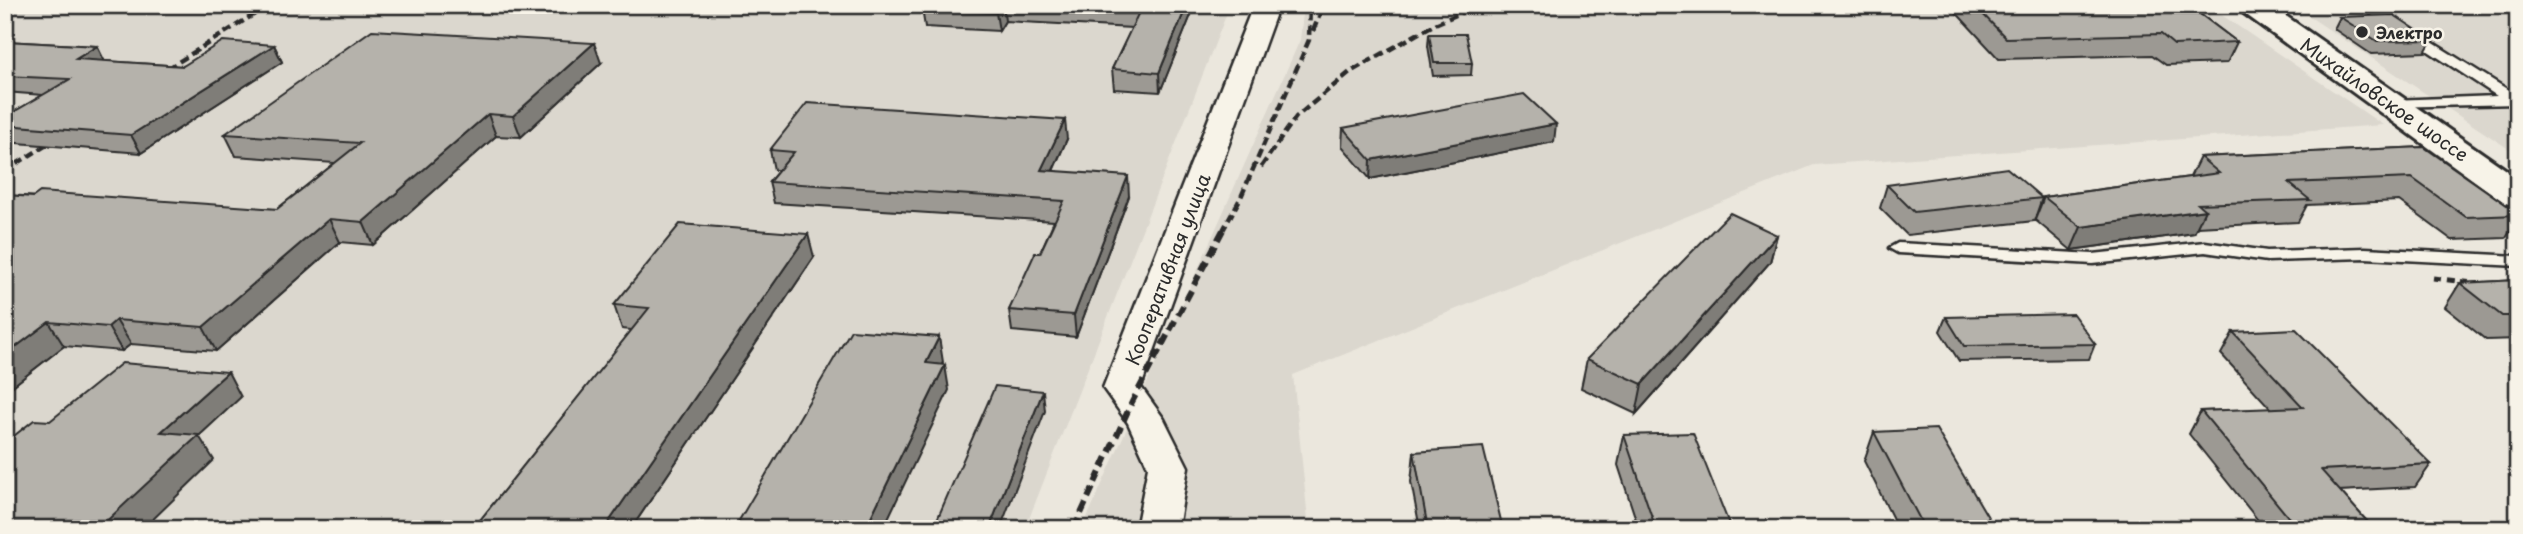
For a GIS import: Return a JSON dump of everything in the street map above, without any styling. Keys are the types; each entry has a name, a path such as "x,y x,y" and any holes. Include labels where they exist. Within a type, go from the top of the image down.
{"main road":[{"name":"Михайловское шоссе","path":"2251,5 2518,195"}],"street":[{"name":"Кооперативная улица","path":"1157,529 1168,467 1145,419 1122,388 1262,16 1263,5"}],"lane":[{"path":"2364,5 2515,100"},
{"path":"2392,104 2515,100"},
{"path":"1898,248 2093,259 2205,247 2263,255 2365,253 2518,261"},
{"path":"2263,255 2279,271"}],"shaded area":[{"path":"5,5 1230,5 1025,529 5,529"},
{"path":"1304,5 2207,5 2383,125 1814,165 1293,375 1309,529 1082,529 1300,40"},
{"path":"2292,5 2518,5 2518,155"}],"building":[{"path":"924,5 1001,5 996,13 922,9"},
{"path":"1049,5 1187,5 1159,73 1112,69 1140,10"},
{"path":"1974,5 2003,5 2007,10 2188,5 2237,42 2174,45 2161,34 2006,38"},
{"path":"2394,15 2432,40 2377,41 2340,17"},
{"path":"372,30 594,43 513,116 488,114 363,222 329,219 203,327 116,320 108,327 49,322 5,355 5,195 33,197 40,192 277,209 360,143 225,134"},
{"path":"1429,34 1466,34 1472,63 1434,63"},
{"path":"5,41 97,46 76,59 183,66 223,41 274,45 131,135 5,125 5,117 70,79 5,76"},
{"path":"1524,94 1556,124 1371,160 1343,128"},
{"path":"807,103 1065,120 1041,170 1128,176 1074,315 1009,310 1035,253 1040,253 1064,201 769,182 794,152 770,150"},
{"path":"2424,147 2518,215 2466,217 2412,178 2289,183 2310,200 2198,204 2205,210 2081,227 2044,197 2219,173 2200,157"},
{"path":"2007,168 2042,198 1914,212 1887,185"},
{"path":"1730,213 1777,235 1642,384 1587,359"},
{"path":"680,224 808,234 604,529 473,529 649,308 614,305"},
{"path":"2518,280 2518,316 2502,316 2460,283"},
{"path":"2073,314 2095,344 1964,346 1946,317"},
{"path":"2296,329 2431,464 2321,470 2374,529 2298,529 2201,411 2303,407 2233,332"},
{"path":"851,330 939,337 926,363 945,365 865,529 734,529"},
{"path":"122,363 228,372 161,432 199,435 98,529 5,529 5,443 34,420 50,421"},
{"path":"995,386 1043,391 989,529 933,529"},
{"path":"1936,429 1995,529 1925,529 1874,432"},
{"path":"1693,433 1731,529 1656,529 1624,435"},
{"path":"1483,447 1503,529 1428,529 1414,452"}],"railway":[{"path":"156,76 269,5"},
{"path":"1222,232 1241,197 1309,40 1310,5"},
{"path":"1313,31 1324,5"},
{"path":"1261,167 1296,117 1350,72 1435,24 1479,5"},
{"path":"5,171 61,136"},
{"path":"1074,529 1132,402 1223,230"}],"place":[{"name":"Электро","path":"2362,32"}]}
